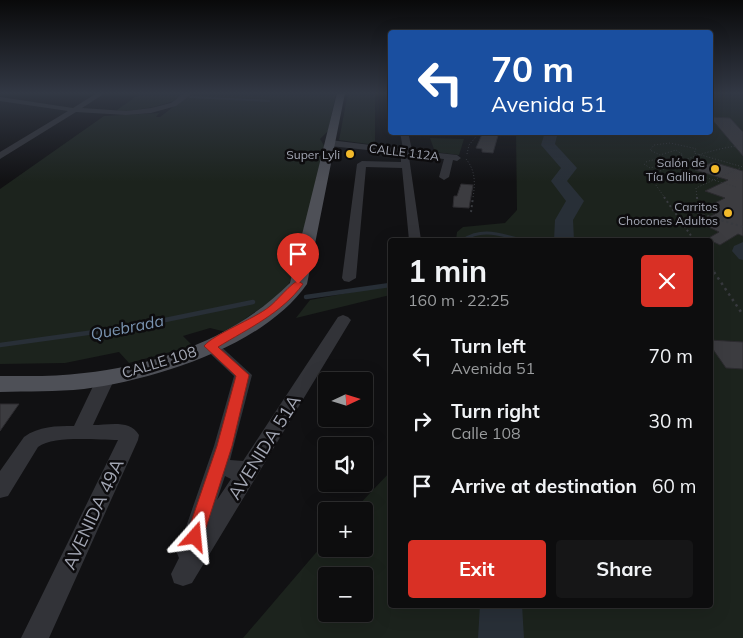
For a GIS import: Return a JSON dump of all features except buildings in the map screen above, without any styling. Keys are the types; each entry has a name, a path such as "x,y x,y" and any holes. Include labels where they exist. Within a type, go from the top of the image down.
{"main road":[{"path":"330,142 334,123"},
{"name":"CALLE 108","path":"0,384 64,382 106,378 161,365 210,346 272,311 287,298 298,284 330,142"}],"street":[{"path":"0,156 54,123"},
{"path":"404,135 415,238"},
{"name":"CALLE 112A","path":"330,142 453,158 444,177"},
{"path":"349,278 362,164 406,165"},
{"name":"AVENIDA 51A","path":"219,464 183,574 343,320"},
{"path":"210,346 243,375 219,464 228,470 239,471 251,468"},
{"path":"0,488 36,437 42,434 80,433 106,378"},
{"name":"AVENIDA 49A","path":"35,638 129,435 125,432 80,433"}],"path":[{"path":"470,212 475,183 472,166 466,159 469,145 477,135"},
{"path":"666,168 658,166 650,168 645,163 656,158 677,158 683,155 676,150 664,155 651,152 654,145 663,143 693,148 696,149 694,152 742,167"},
{"path":"693,238 653,181 652,175 700,154 728,146 743,145"},
{"path":"670,166 736,187"},
{"path":"698,213 696,188 742,167"},
{"path":"673,209 698,213 743,227"},
{"path":"713,270 742,313"}],"shaded area":[{"path":"94,123 330,123 328,131 320,139 325,147 291,280 284,292 226,332 210,328 183,336 193,346 129,363 119,352 65,363 0,364 0,189"},
{"path":"342,123 375,123 375,145 339,140"},
{"path":"713,123 743,123 743,638 243,638 318,550 318,557 373,557 373,502 362,502 388,474 388,608 713,608 713,238 456,238 457,232 463,227 505,223 517,210 516,135 713,135"},
{"path":"430,138 464,139 459,155 435,152"},
{"path":"388,285 388,295 296,318 310,300"}],"waterway":[{"path":"551,135 548,145 569,168 559,181 575,201 564,220 564,238"},
{"name":"Quebrada","path":"466,238 485,233 514,238"},
{"path":"743,246 738,249 743,256"},
{"name":"Quebrada","path":"306,297 388,285"},
{"name":"Quebrada","path":"0,345 131,327 253,302"},
{"path":"501,608 501,638"}],"place":[{"name":"Super Lyli","path":"350,154"},
{"name":"Salón de Tía Gallina","path":"715,169"},
{"name":"Carritos Chocones Adultos","path":"728,213"}],"route":[{"path":"195,537 224,446 243,375 210,346 245,328 272,311 287,298 298,284"}]}
